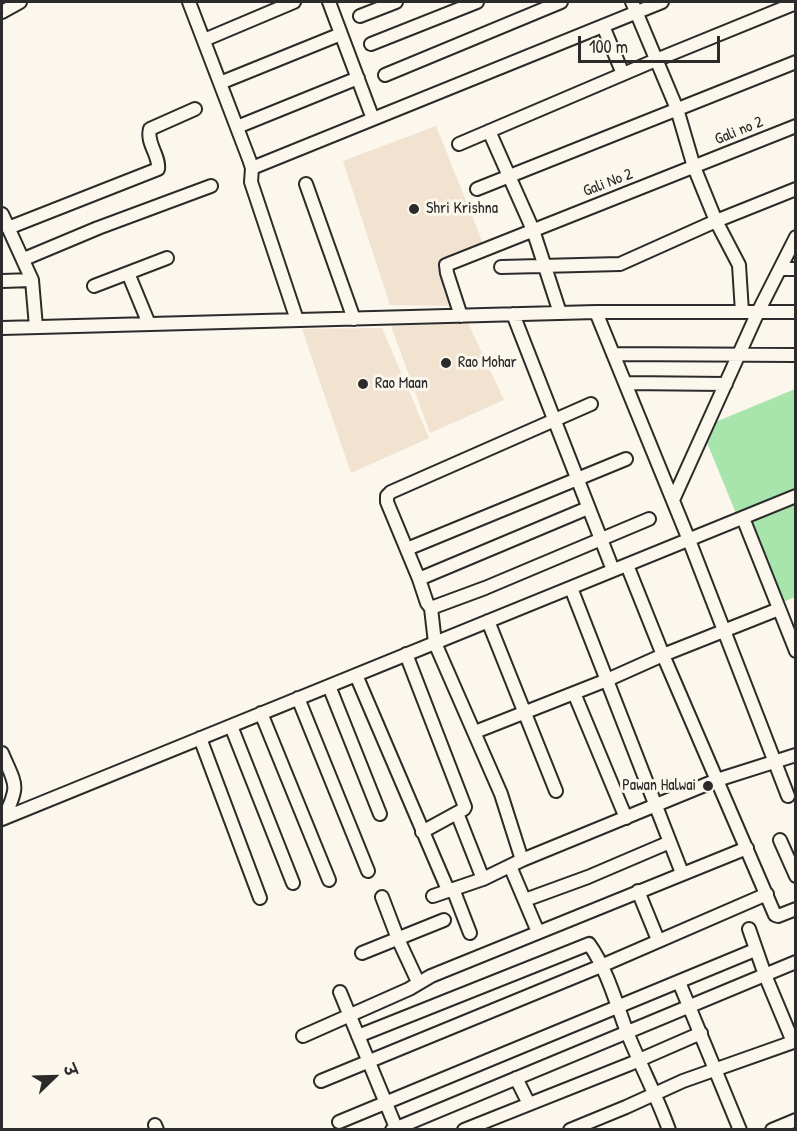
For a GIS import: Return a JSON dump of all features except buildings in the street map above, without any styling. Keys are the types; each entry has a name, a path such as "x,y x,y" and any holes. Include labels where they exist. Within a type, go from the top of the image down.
{"street":[{"path":"190,2 252,168 251,182 297,320"},
{"path":"204,40 294,2"},
{"path":"329,2 373,118"},
{"path":"360,16 396,2"},
{"path":"371,44 477,2"},
{"path":"385,75 561,2"},
{"path":"252,168 603,26 634,7 662,2"},
{"path":"459,144 795,3"},
{"path":"634,7 677,109 694,167 716,221 739,265 742,312"},
{"path":"603,26 623,74"},
{"path":"220,83 341,34"},
{"path":"477,189 795,62"},
{"path":"237,127 358,78"},
{"path":"8,228 154,171 159,167 149,137 150,129 195,109"},
{"name":"Gali no 2","path":"694,167 795,126"},
{"path":"489,131 533,230 560,313"},
{"name":"Gali No 2","path":"461,316 446,265 694,167"},
{"path":"306,184 354,319"},
{"path":"24,259 98,228 211,186"},
{"path":"501,267 620,264 795,189"},
{"path":"2,214 32,280 36,327"},
{"path":"673,500 759,312 780,269 791,254 795,237"},
{"path":"94,286 167,258"},
{"path":"780,269 795,269"},
{"path":"128,273 149,324"},
{"path":"2,281 32,280"},
{"path":"596,312 689,540 788,796"},
{"path":"2,328 596,312 795,312"},
{"path":"513,314 613,570"},
{"path":"613,354 795,355"},
{"path":"625,383 726,384"},
{"path":"522,860 501,794 435,643 431,608 387,502 387,496 391,492 591,404"},
{"path":"407,549 626,459"},
{"path":"3,819 795,496"},
{"path":"419,579 588,508"},
{"path":"742,518 779,609 791,626 795,651"},
{"path":"431,608 485,588 648,519"},
{"path":"627,565 663,655 776,916 795,909"},
{"path":"571,588 682,873"},
{"path":"475,732 779,609"},
{"path":"488,621 556,791"},
{"path":"406,654 464,803 464,809 422,832"},
{"path":"356,675 422,832 470,933"},
{"path":"329,686 380,814"},
{"path":"574,693 626,818"},
{"path":"298,698 368,871"},
{"path":"261,713 328,880"},
{"path":"231,726 293,883"},
{"path":"200,738 260,897"},
{"path":"2,753 15,788 14,796 3,819"},
{"path":"434,896 483,879 522,860 717,780 795,755"},
{"path":"457,813 483,879"},
{"path":"780,840 795,876"},
{"path":"525,900 588,877 670,842"},
{"path":"303,1036 409,989 418,982 747,848"},
{"path":"510,866 538,932"},
{"path":"638,891 658,940"},
{"path":"321,1081 601,966 767,894"},
{"path":"382,897 418,982"},
{"path":"362,953 444,920"},
{"path":"570,1130 714,1069 794,1041 765,975 749,929"},
{"path":"358,1036 588,944 601,966 638,1058 656,1093 669,1130"},
{"path":"339,1122 385,1101 619,1008 755,950"},
{"path":"340,992 395,1129 795,962"},
{"path":"679,982 740,1130"},
{"path":"464,1130 630,1064 638,1058 700,1033"},
{"path":"516,1078 529,1104"},
{"path":"772,1130 795,1120"}],"shaded area":[{"name":"Shri Krishna","path":"436,126 488,256 450,266 465,306 390,305 343,161"},
{"name":"Rao Mohar","path":"468,323 504,400 430,433 391,326"},
{"name":"Rao Maan","path":"382,328 429,438 351,473 302,329"}],"green space":[{"path":"795,389 795,597 774,606 701,428"}],"place":[{"name":"Shri Krishna","path":"414,209"},
{"name":"Rao Mohar","path":"446,363"},
{"name":"Rao Maan","path":"363,384"},
{"name":"Pawan Halwai","path":"708,786"}]}
